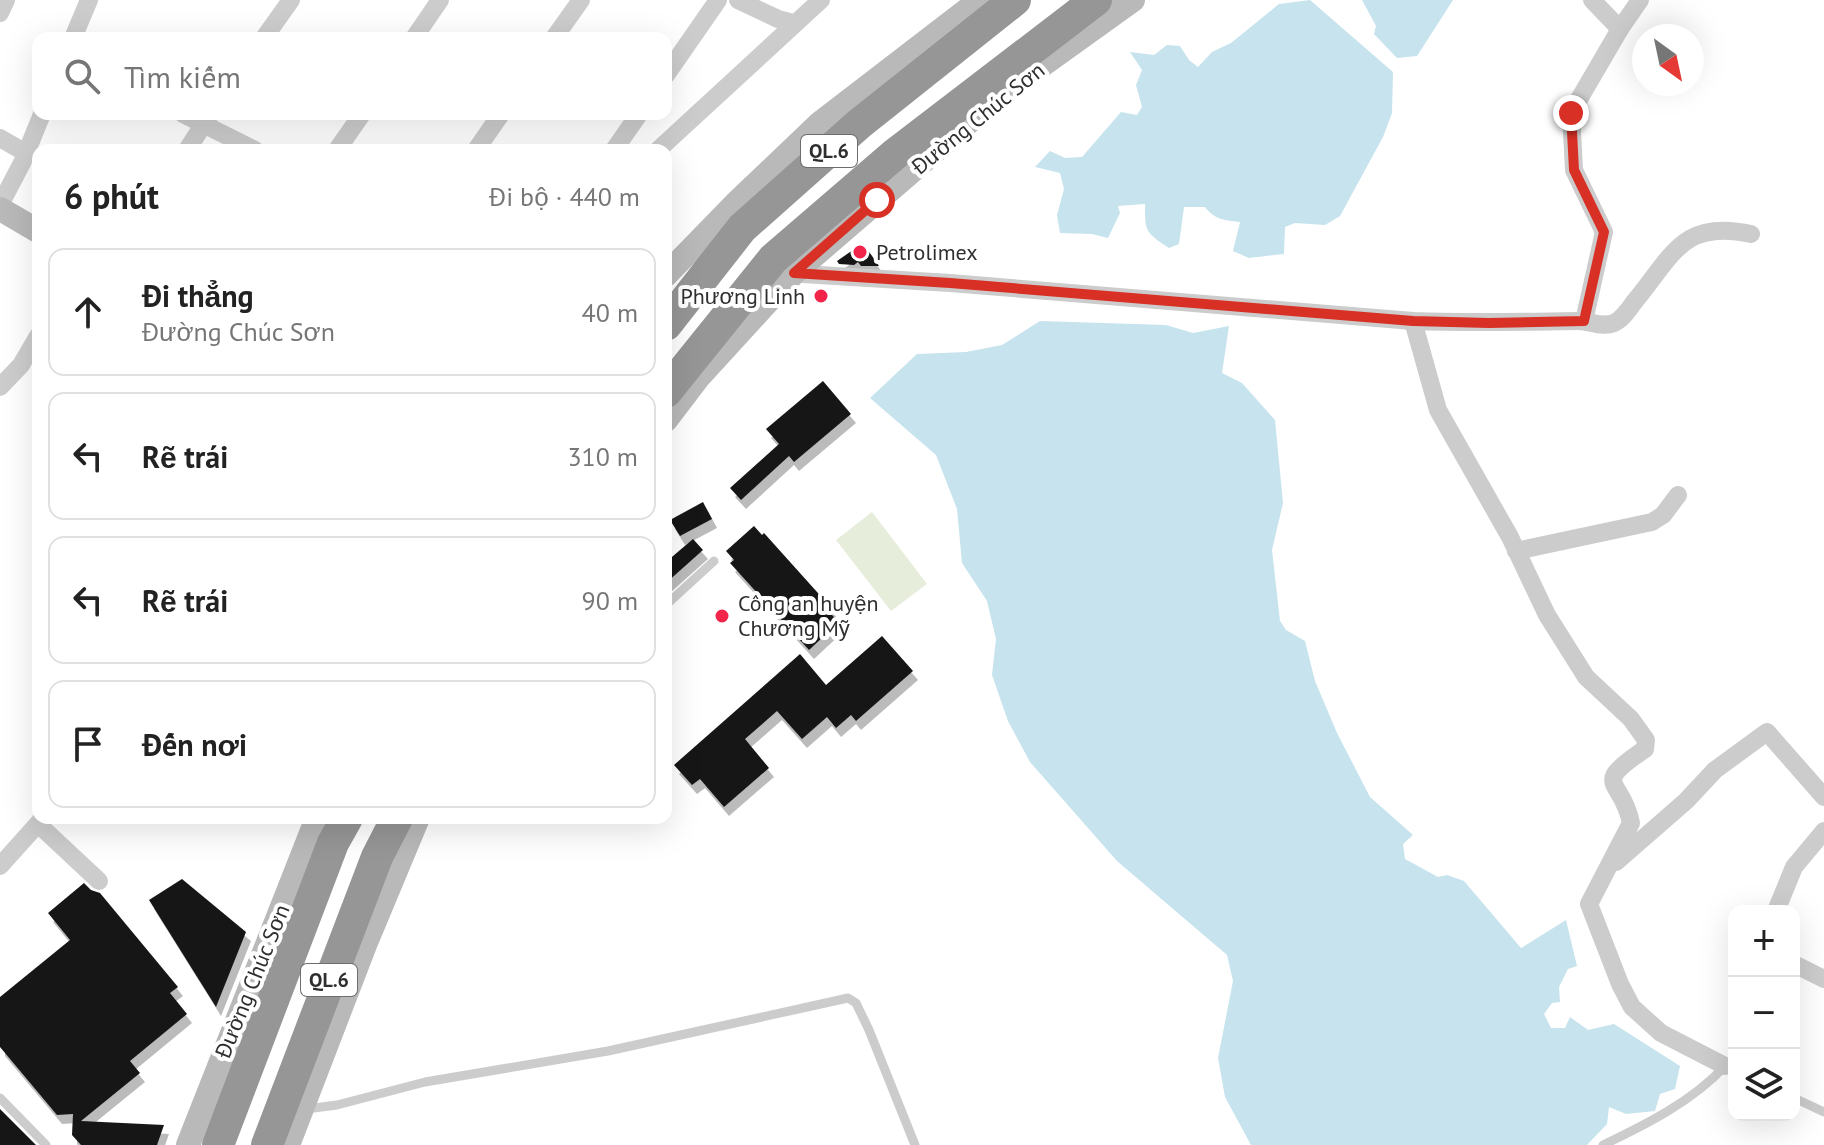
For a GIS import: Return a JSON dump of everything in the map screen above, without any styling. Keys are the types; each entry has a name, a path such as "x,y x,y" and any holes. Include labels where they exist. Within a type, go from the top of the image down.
{"highway":[{"name":"QL.6","path":"672,317 742,228 859,124 1015,0"},
{"name":"Đường Chúc Sơn","path":"672,386 779,272 773,259 895,154 1096,0"},
{"name":"Đường Chúc Sơn","path":"218,1145 333,843 344,824"},
{"name":"QL.6","path":"267,1145 377,857 394,824"}],"street":[{"path":"0,13 6,0"},
{"path":"76,32 89,0"},
{"path":"268,32 291,0"},
{"path":"418,32 440,0"},
{"path":"558,32 581,0"},
{"path":"672,66 718,0"},
{"path":"738,0 793,23"},
{"path":"664,144 821,0"},
{"path":"672,269 820,123 980,0"},
{"name":"Đường Chúc Sơn","path":"672,412 779,272 998,97 1133,0"},
{"path":"1592,0 1620,29"},
{"path":"1584,321 1604,232 1574,170 1571,113 1640,0"},
{"path":"34,144 40,120"},
{"path":"191,144 206,120"},
{"path":"209,120 246,144"},
{"path":"341,144 358,120"},
{"path":"480,144 497,120"},
{"path":"618,144 635,120"},
{"path":"0,138 29,160 0,207 32,227"},
{"path":"779,272 966,284 1413,321 1584,321 1603,325 1620,319 1670,257 1696,236 1709,230 1726,228 1751,234"},
{"path":"1413,321 1438,410 1516,551 1538,600 1586,677 1631,719 1646,740 1645,749 1618,767 1614,775 1614,786 1631,823 1589,906 1620,984 1632,1007 1661,1033 1728,1067"},
{"path":"0,387 21,365 32,346"},
{"path":"1516,551 1652,522 1663,515 1678,495"},
{"path":"1604,872 1686,801 1715,770 1767,732 1824,797"},
{"path":"0,866 37,824"},
{"path":"43,824 99,881"},
{"name":"Đường Chúc Sơn","path":"188,1145 315,824"},
{"path":"288,1145 415,824"},
{"path":"1778,905 1794,867 1824,831"},
{"path":"1800,967 1824,979"}],"lane":[{"path":"672,600 714,561"},
{"path":"303,1109 337,1105 425,1082 608,1051 848,998 856,1003 869,1030 915,1145"},
{"path":"1603,1145 1663,1113 1728,1069"},
{"path":"0,1098 46,1145"},
{"path":"1800,1101 1824,1112"}],"green space":[{"path":"872,512 927,584 891,611 836,540"}],"water":[{"path":"1310,0 1393,72 1392,113 1383,137 1340,216 1325,225 1295,223 1285,227 1284,254 1249,258 1233,251 1240,222 1216,217 1205,207 1184,207 1179,244 1169,248 1148,230 1145,204 1118,206 1120,213 1108,238 1060,233 1057,215 1064,189 1060,173 1035,167 1050,151 1065,158 1082,157 1121,112 1137,115 1142,107 1136,85 1142,70 1130,52 1154,55 1167,45 1180,46 1198,67 1212,52 1231,43 1279,4"},
{"path":"1362,0 1453,0 1417,56 1397,58 1374,34 1376,26"},
{"path":"1040,321 1166,325 1193,333 1229,326 1222,373 1242,383 1275,420 1283,503 1272,550 1280,621 1286,630 1305,641 1315,681 1370,797 1413,835 1403,844 1405,859 1438,877 1447,875 1464,881 1521,948 1566,920 1577,966 1568,969 1559,987 1560,1002 1552,1003 1544,1014 1551,1028 1565,1028 1570,1017 1588,1030 1614,1024 1680,1066 1675,1089 1660,1094 1655,1111 1626,1114 1609,1107 1607,1124 1587,1145 1251,1145 1225,1097 1218,1058 1233,981 1227,955 1117,861 1030,762 1008,721 992,675 996,639 987,601 962,563 957,509 936,455 870,398 917,354 966,352 1002,345"}],"building":[{"name":"Petrolimex","path":"863,243 879,266 861,266 858,262 854,265 839,264 837,261"},
{"path":"823,381 851,414 794,462 789,456 741,500 730,488 779,444 766,429"},
{"path":"703,502 712,519 680,536 672,519"},
{"path":"754,526 762,535 764,533 835,612 832,615 839,622 809,650 730,563 734,560 726,551"},
{"path":"693,539 703,550 672,578 672,557"},
{"path":"882,636 913,671 856,721 851,715 836,728 827,717 802,739 777,711 745,739 769,768 724,807 700,779 692,785 674,765 800,654 826,685"},
{"path":"182,879 246,932 216,1007 149,900"},
{"path":"84,883 100,893 178,987 170,993 187,1014 130,1061 140,1073 81,1121 164,1125 157,1145 81,1145 72,1135 73,1114 57,1115 0,1047 0,997 70,940 48,913"},
{"path":"0,1109 36,1145 0,1145"}],"place":[{"name":"Petrolimex","path":"860,252"},
{"name":"Phương Linh","path":"821,296"},
{"name":"Công an huyện Chương Mỹ","path":"722,616"}],"route":[{"path":"877,200 794,273 1413,321 1584,321 1604,232 1574,170 1571,113"}]}
